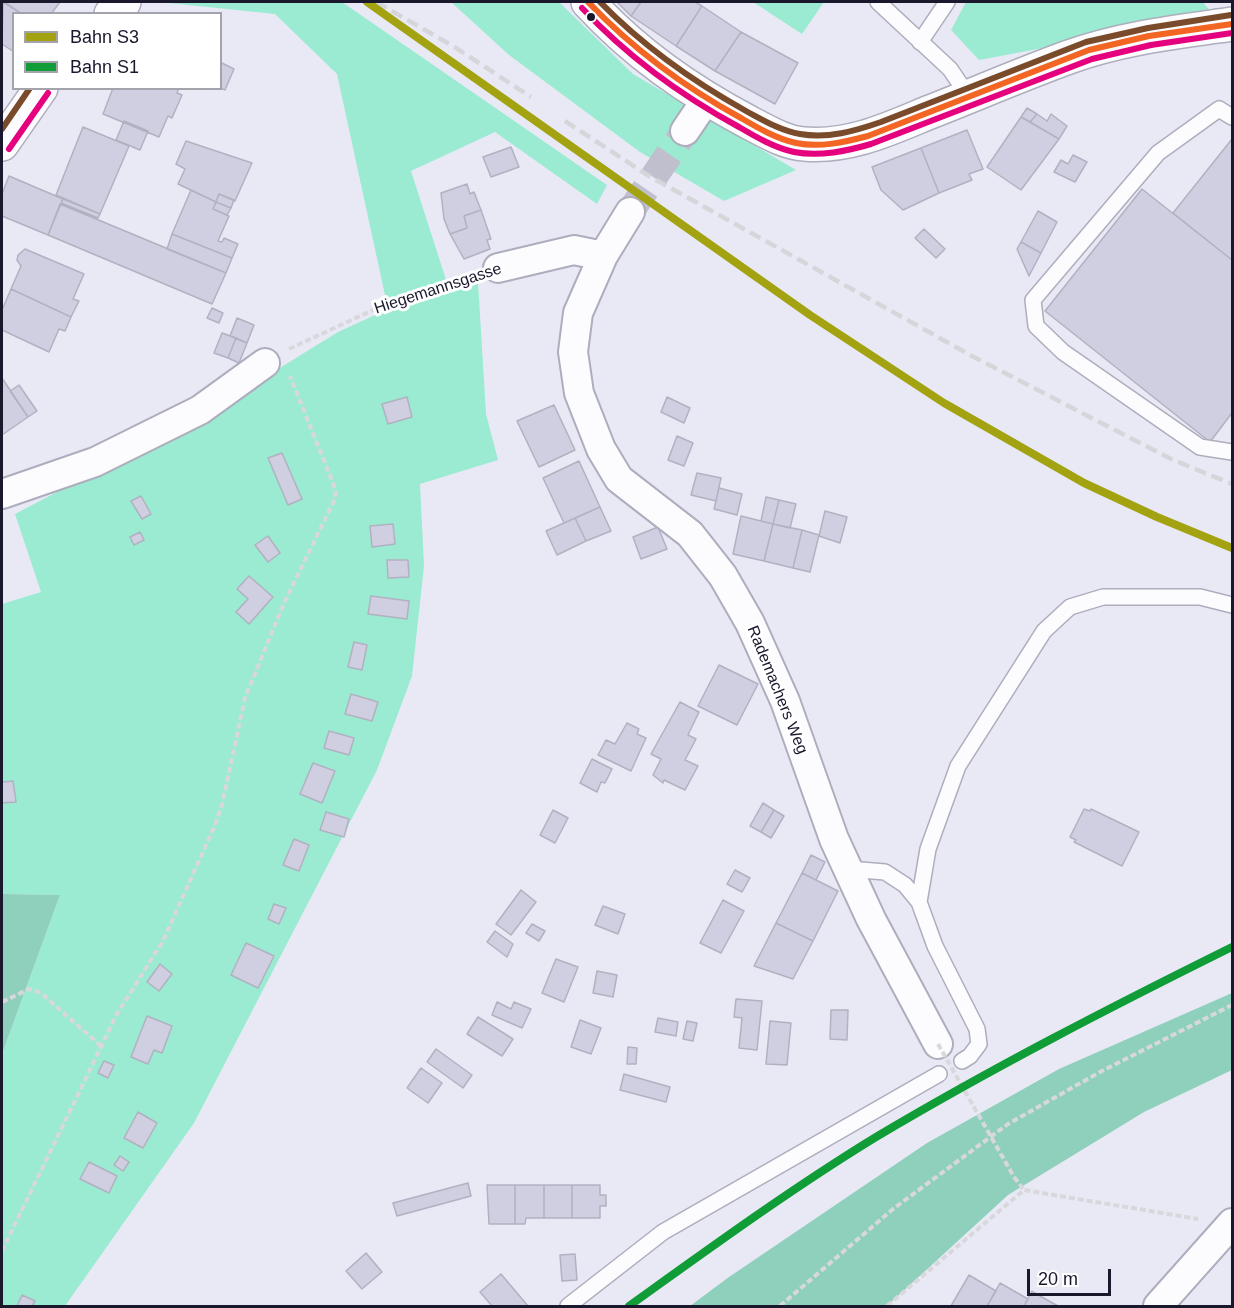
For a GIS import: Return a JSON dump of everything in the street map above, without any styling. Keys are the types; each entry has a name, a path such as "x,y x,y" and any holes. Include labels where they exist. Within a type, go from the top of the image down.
{"street":[{"path":"588,2 606,23 648,60 706,100 773,135 801,144 833,145 870,136 1068,57 1126,39 1233,24"},
{"path":"2,144 40,90"},
{"path":"685,131 706,100"},
{"name":"Rademachers Weg","path":"630,212 603,256 578,313 573,352 579,393 597,438 619,479 690,534 723,576 750,624 785,701 834,839 871,919 938,1044"},
{"name":"Hiegemannsgasse","path":"498,268 574,250 603,256"},
{"path":"2,494 95,462 200,410 278,363"},
{"path":"1158,1306 1232,1223"}],"lane":[{"path":"878,2 950,69 969,97"},
{"path":"920,42 948,2"},
{"path":"1233,117 1219,109 1158,153 1033,300 1036,326 1064,352 1200,447 1233,452"},
{"path":"919,902 928,849 958,766 1044,631 1070,607 1103,597 1200,597 1233,605"},
{"path":"849,869 885,872 905,885 919,902 935,946 976,1029 979,1044 970,1056 962,1061"},
{"path":"568,1306 663,1232 939,1074"}],"path":[{"name":"Hiegemannsgasse","path":"278,363 373,310 498,268"},
{"path":"2,1251 129,994 163,941 215,825 222,805 245,698 288,594 333,503 336,493 333,483 278,363"},
{"path":"2,1002 28,989 41,993 102,1047"},
{"path":"780,1306 892,1209 1008,1124 1100,1072 1233,1005"},
{"path":"938,1044 1014,1177 1024,1190 1232,1223"},
{"path":"887,1306 1024,1190"}],"green space":[{"path":"159,2 342,2 607,185 597,204 495,132 411,171 449,289 478,282 486,414 498,460 420,484 424,566 412,676 377,770 194,1123 65,1306 2,1306 2,1054 60,895 2,894 2,604 41,592 15,514 202,416 338,332 388,309 337,74 275,14"},
{"path":"451,2 559,2 633,74 796,170 724,201 640,152 509,55"},
{"path":"753,2 824,2 802,34"},
{"path":"966,2 1203,2 1220,23 1102,37 979,60 951,30"},
{"path":"2,894 60,895 2,1054"},
{"path":"1232,993 1232,1070 1144,1112 1008,1195 887,1306 690,1306 927,1143 1059,1069"}],"building":[{"path":"3,2 19,12 12,12 12,51 2,44"},
{"path":"5,2 60,2 52,12 19,12"},
{"path":"617,2 641,2 631,16"},
{"path":"641,2 695,2 702,6 676,46 631,16"},
{"path":"702,6 741,32 715,71 676,46"},
{"path":"741,32 798,63 775,104 715,71"},
{"path":"222,63 234,69 225,90 222,89"},
{"path":"112,90 178,90 177,93 182,95 172,118 168,116 159,137 103,114"},
{"path":"1027,108 1037,114 1030,122 1021,117"},
{"path":"1037,114 1047,121 1051,114 1067,126 1059,139 1030,122"},
{"path":"1021,117 1059,139 1021,190 987,167"},
{"path":"124,121 148,131 140,150 116,140"},
{"path":"83,127 129,146 100,214 56,195"},
{"path":"967,130 983,169 969,174 972,180 939,193 921,148"},
{"path":"1232,139 1232,260 1173,213"},
{"path":"186,141 252,163 235,201 219,194 216,202 178,184 185,169 176,164"},
{"path":"511,147 519,167 491,177 483,157"},
{"path":"921,148 939,193 903,210 881,190 872,167"},
{"path":"1073,155 1087,162 1075,182 1054,172 1061,160 1068,164"},
{"path":"9,176 63,199 48,235 2,216 2,194"},
{"path":"467,184 470,194 474,192 481,210 464,216 467,228 450,234 444,219 441,193"},
{"path":"1142,189 1232,260 1232,413 1210,442 1045,311"},
{"path":"191,190 216,202 213,209 229,216 218,241 222,242 224,238 238,244 232,258 172,234"},
{"path":"219,194 234,200 231,208 216,202"},
{"path":"63,199 100,214 98,218 61,203"},
{"path":"216,202 231,208 227,215 213,209"},
{"path":"60,204 226,273 212,304 48,235"},
{"path":"481,210 491,239 487,240 490,249 464,259 450,234 467,228 464,216"},
{"path":"1038,211 1057,222 1041,253 1021,242"},
{"path":"924,229 945,249 936,258 915,238"},
{"path":"172,234 232,258 226,273 167,249"},
{"path":"1021,242 1041,253 1029,276 1017,249"},
{"path":"25,249 84,274 73,299 79,301 71,317 11,289 21,266 17,260 18,255"},
{"path":"11,289 71,317 65,331 59,329 49,352 2,330 2,310"},
{"path":"212,308 223,313 219,323 207,318"},
{"path":"237,318 254,325 247,343 230,336"},
{"path":"222,333 236,338 228,358 214,353"},
{"path":"236,338 247,343 239,363 228,358"},
{"path":"2,378 28,417 2,435"},
{"path":"19,385 37,411 28,417 10,391"},
{"path":"407,397 412,417 388,424 382,404"},
{"path":"667,397 690,408 684,423 661,412"},
{"path":"554,405 575,450 539,467 517,421"},
{"path":"677,436 693,443 684,466 668,460"},
{"path":"282,453 302,499 288,505 268,458"},
{"path":"579,461 600,507 564,523 543,478"},
{"path":"697,473 721,478 716,501 691,495"},
{"path":"719,488 742,494 737,515 714,509"},
{"path":"141,496 151,514 142,519 131,501"},
{"path":"766,497 779,500 773,524 761,521"},
{"path":"779,500 796,504 790,528 773,524"},
{"path":"600,507 611,531 586,541 575,518"},
{"path":"825,511 847,517 840,543 819,536"},
{"path":"741,516 773,524 764,561 733,554"},
{"path":"575,518 586,541 557,555 546,531"},
{"path":"393,524 395,544 372,547 370,526"},
{"path":"773,524 802,530 793,568 764,561"},
{"path":"658,527 667,549 641,559 633,537"},
{"path":"802,530 819,535 810,572 793,568"},
{"path":"140,532 144,540 134,545 130,537"},
{"path":"268,536 280,553 268,562 255,545"},
{"path":"387,560 408,560 409,577 388,578"},
{"path":"249,576 273,597 249,624 236,612 248,599 237,589"},
{"path":"371,596 409,601 407,619 368,614"},
{"path":"354,642 367,645 362,670 348,667"},
{"path":"719,665 758,684 737,725 698,706"},
{"path":"351,694 378,702 372,721 345,714"},
{"path":"680,702 699,712 688,735 696,739 685,760 698,766 685,790 664,780 663,783 653,775 661,759 651,754"},
{"path":"627,723 639,729 637,734 646,738 631,771 598,755 606,740 615,744"},
{"path":"329,731 354,738 349,755 324,748"},
{"path":"592,759 612,769 605,783 601,782 597,792 580,783"},
{"path":"313,763 335,771 322,803 300,794"},
{"path":"13,781 16,802 2,803 2,782"},
{"path":"763,803 774,810 761,832 750,826"},
{"path":"1084,809 1090,811 1091,809 1139,832 1122,866 1074,842 1076,840 1070,837"},
{"path":"553,810 568,818 555,843 540,835"},
{"path":"774,810 784,816 771,838 761,832"},
{"path":"326,812 349,819 344,837 320,830"},
{"path":"294,839 309,845 299,871 283,865"},
{"path":"811,855 825,862 816,880 802,873"},
{"path":"735,870 750,878 742,892 727,884"},
{"path":"802,873 838,891 813,941 776,923"},
{"path":"521,890 536,902 511,935 496,924"},
{"path":"723,900 744,911 721,953 700,943"},
{"path":"274,904 286,908 279,924 268,919"},
{"path":"603,906 625,914 618,934 595,925"},
{"path":"776,923 813,941 793,979 754,966"},
{"path":"532,924 545,931 539,941 526,933"},
{"path":"495,931 513,944 507,957 487,942"},
{"path":"246,943 274,956 258,988 231,975"},
{"path":"556,959 578,967 564,1002 542,993"},
{"path":"160,964 172,974 159,991 147,982"},
{"path":"597,971 617,975 613,997 593,993"},
{"path":"736,999 762,1001 757,1050 739,1048 742,1018 734,1017"},
{"path":"497,1002 511,1009 514,1002 531,1009 522,1028 492,1015"},
{"path":"831,1010 848,1010 847,1040 830,1039"},
{"path":"147,1016 172,1026 162,1053 154,1050 148,1064 131,1057"},
{"path":"478,1017 513,1039 502,1056 467,1034"},
{"path":"658,1018 678,1022 676,1036 655,1032"},
{"path":"580,1020 601,1028 591,1054 571,1047"},
{"path":"687,1021 697,1023 693,1041 683,1039"},
{"path":"770,1021 791,1023 787,1065 766,1064"},
{"path":"628,1047 637,1048 636,1064 627,1064"},
{"path":"436,1049 472,1075 463,1088 427,1062"},
{"path":"104,1061 114,1065 108,1078 98,1073"},
{"path":"421,1068 442,1083 428,1103 407,1088"},
{"path":"624,1074 670,1087 666,1102 620,1090"},
{"path":"138,1112 157,1123 143,1148 124,1138"},
{"path":"120,1156 129,1162 123,1171 114,1165"},
{"path":"89,1162 117,1176 109,1193 80,1179"},
{"path":"468,1183 471,1196 397,1216 393,1203"},
{"path":"487,1185 515,1185 515,1224 489,1224"},
{"path":"515,1185 544,1185 544,1218 526,1218 525,1224 515,1224"},
{"path":"544,1185 572,1185 572,1218 544,1218"},
{"path":"572,1185 600,1185 600,1195 606,1195 606,1206 600,1206 600,1218 572,1218"},
{"path":"366,1253 382,1272 362,1289 346,1271"},
{"path":"575,1254 577,1280 562,1281 560,1255"},
{"path":"501,1274 528,1306 492,1306 480,1292"},
{"path":"969,1275 996,1291 987,1306 951,1306"},
{"path":"1000,1283 1028,1299 1024,1306 987,1306"},
{"path":"1033,1292 1058,1306 1024,1306"},
{"path":"22,1295 35,1301 32,1306 17,1306"}],"tunnel":[{"path":"630,212 685,131"}],"railway":[{"path":"376,2 453,46 531,97"},
{"path":"565,121 649,176 972,356 1171,459 1232,484"}],"rail line":[{"name":"S3","path":"367,2 810,315 944,403 1084,483 1232,548"},
{"name":"S1","path":"629,1306 782,1198 876,1137 1052,1039 1232,947"}],"transit line":[{"path":"588,2 641,51 699,93 775,136 796,143 814,145 868,136 1089,50 1149,36 1232,24"},
{"path":"600,2 651,48 706,88 772,125 793,133 821,136 881,122 1086,42 1148,28 1231,15"},
{"path":"582,8 636,59 696,102 773,145 794,152 814,154 843,151 871,144 1092,59 1151,45 1232,33"},
{"path":"2,129 29,90"},
{"path":"9,149 48,93"}]}
